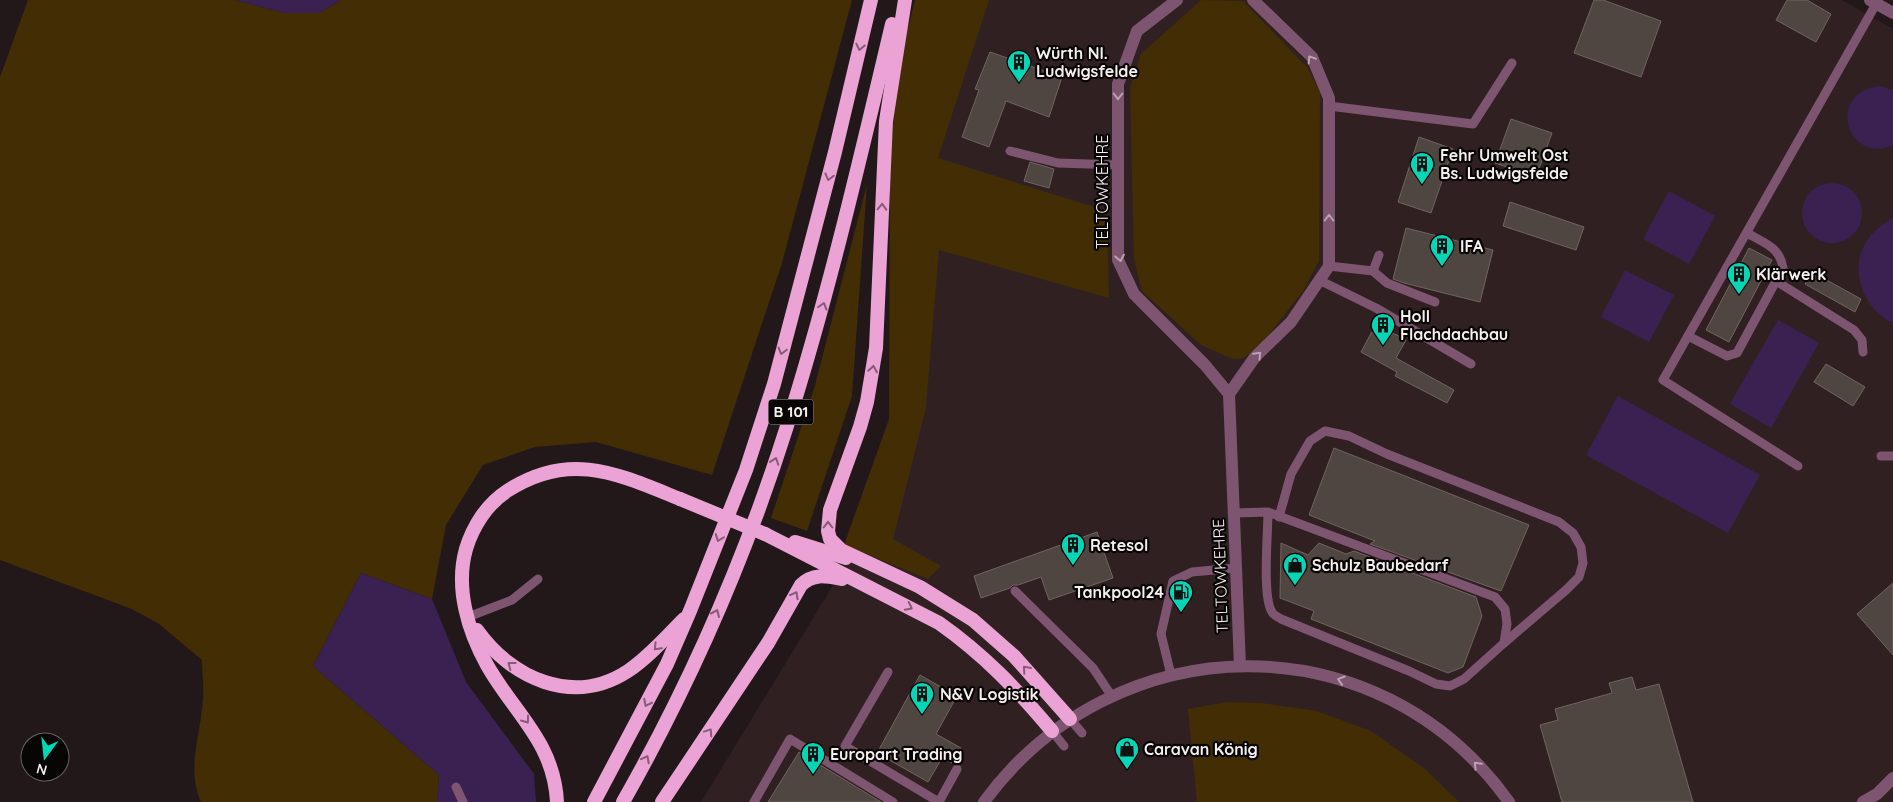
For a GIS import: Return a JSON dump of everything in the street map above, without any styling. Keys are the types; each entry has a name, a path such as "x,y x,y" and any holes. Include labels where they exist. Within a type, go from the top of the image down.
{"highway":[{"name":"B 101","path":"594,802 667,664 746,470 774,384 841,130 871,0"},
{"name":"B 101","path":"623,802 667,718 705,637 737,564 784,436 835,263 898,0"},
{"path":"905,0 886,121 879,318 872,375 860,427 834,496 827,522 828,531 835,545 841,550 920,587 973,620 1014,656 1070,719"},
{"path":"557,802 551,769 542,747 530,726 488,666 478,646 468,617 462,586 464,556 468,542 482,515 504,493 516,486 547,472 564,469 597,470 629,478 792,545 932,619 964,641 1002,675 1052,731"},
{"path":"792,545 873,566"},
{"path":"662,802 768,643 806,579 821,576 865,585"},
{"path":"468,617 498,656 516,670 534,679 554,685 574,687 594,685 626,672 652,652 690,611"}],"street":[{"name":"TELTOWKEHRE","path":"1177,0 1137,31 1118,84 1118,260 1134,294 1205,365 1229,394 1240,666"},
{"path":"1229,394 1255,357 1291,322 1329,266 1329,98 1312,57 1254,0"},
{"path":"1873,2 1893,13"},
{"path":"984,802 1011,768 1052,731 1111,695 1139,684 1171,675 1204,668 1240,666 1287,668 1329,677 1360,687 1395,702 1434,726 1456,744 1488,776 1508,802"},
{"path":"1863,802 1877,794 1893,778"}],"lane":[{"path":"1798,466 1663,380 1747,233 1873,2"},
{"path":"1329,106 1473,124 1512,63"},
{"path":"1010,151 1058,163 1118,165"},
{"path":"1688,336 1727,356 1737,353 1783,268 1781,258 1776,250 1747,233"},
{"path":"1373,271 1378,255"},
{"path":"1329,266 1373,271 1387,283 1435,302"},
{"path":"1319,280 1376,308 1471,364"},
{"path":"1776,281 1854,330 1862,340 1863,352"},
{"path":"1268,512 1267,579 1268,600 1272,612 1281,619 1409,671 1436,684 1450,686 1464,679 1566,590 1579,577 1583,563 1581,547 1573,532 1559,522 1387,454 1349,436 1325,432 1310,441 1291,474 1279,517"},
{"path":"1880,456 1893,456"},
{"path":"1234,513 1268,512 1496,597 1505,609 1507,624 1504,643"},
{"path":"1171,675 1161,634 1173,581 1192,572 1236,568"},
{"path":"468,617 512,600 538,579"},
{"path":"1015,590 1094,668 1111,695"},
{"path":"888,672 845,746 939,802 957,769"},
{"path":"1070,719 1082,733"},
{"path":"1052,731 1064,746"},
{"path":"754,802 790,739 892,802"},
{"path":"456,787 463,802"}],"shaded area":[{"path":"28,0 235,0 285,13 319,13 341,0 852,0 782,263 712,475 596,442 535,447 483,465 446,525 432,599 361,573 313,666 439,775 437,802 201,802 197,789 195,764 203,699 202,660 159,624 132,609 0,560 0,77"},
{"path":"235,0 341,0 319,13 285,13"},
{"path":"915,0 989,0 938,158 1107,211 1109,298 939,250 926,407 893,539 941,566 928,579 844,545 889,419 890,174 893,114 901,56"},
{"path":"932,0 1842,0 1893,29 1893,802 701,802 846,564 897,427"},
{"path":"1201,0 1243,1 1307,67 1320,92 1319,261 1303,291 1263,342 1244,358 1233,359 1201,345 1142,291 1134,259 1130,88 1141,54"},
{"path":"1880,86 1893,90 1893,145 1877,149 1864,145 1854,137 1849,126 1848,113 1852,101 1863,91"},
{"path":"1826,183 1838,183 1849,188 1857,196 1862,207 1860,225 1849,238 1838,243 1826,243 1815,238 1807,230 1802,219 1802,207 1807,196 1815,188"},
{"path":"867,184 852,396 807,531 771,518 814,389"},
{"path":"1669,191 1715,216 1689,264 1643,239"},
{"path":"1893,218 1893,323 1875,310 1862,290 1859,266 1860,255 1865,244 1877,229"},
{"path":"1625,270 1674,295 1649,342 1601,317"},
{"path":"1778,320 1819,343 1771,428 1730,404"},
{"path":"1618,396 1760,475 1728,533 1586,455"},
{"path":"361,573 432,599 466,682 534,774 536,802 437,802 439,775 313,666"},
{"path":"1227,702 1262,703 1317,711 1371,731 1424,768 1459,802 1197,802 1188,709"}],"building":[{"path":"1594,0 1603,0 1661,21 1641,77 1574,53"},
{"path":"1787,0 1807,0 1831,14 1816,42 1776,20"},
{"name":"Würth Nl. Ludwigsfelde","path":"990,52 1062,77 1049,117 1006,101 989,147 962,137 979,90 975,89"},
{"path":"1511,119 1552,133 1536,177 1495,163"},
{"name":"Fehr Umwelt Ost Bs. Ludwigsfelde","path":"1419,137 1453,149 1431,213 1398,202"},
{"path":"1030,162 1054,169 1049,188 1024,181"},
{"path":"1510,202 1584,227 1576,250 1503,226"},
{"name":"IFA","path":"1406,228 1493,250 1480,302 1393,279"},
{"name":"Klärwerk","path":"1749,248 1772,260 1729,342 1706,330"},
{"path":"1812,272 1861,299 1855,312 1805,284"},
{"path":"1376,324 1406,340 1396,358 1454,390 1447,403 1395,376 1397,372 1361,352"},
{"path":"1826,364 1865,387 1853,406 1814,382"},
{"path":"1334,448 1529,525 1501,591 1370,544 1375,541 1309,515"},
{"name":"Retesol","path":"1097,532 1113,578 1049,600 1041,577 1013,585 1010,588 981,598 974,576"},
{"path":"1281,543 1308,555 1319,543 1346,554 1354,551 1476,597 1482,616 1463,667 1448,673 1311,619 1314,611 1280,598"},
{"path":"1893,583 1893,655 1857,614"},
{"name":"N&V Logistik","path":"920,675 957,696 936,734 961,748 952,763 942,758 928,782 877,753"},
{"path":"1632,677 1636,690 1659,684 1693,802 1562,802 1540,725 1558,720 1555,709 1612,693 1609,683"},
{"name":"Europart Trading","path":"799,752 881,802 768,802"}],"place":[{"name":"Würth Nl. Ludwigsfelde","path":"1019,83"},
{"name":"Fehr Umwelt Ost Bs. Ludwigsfelde","path":"1422,185"},
{"name":"IFA","path":"1442,267"},
{"name":"Klärwerk","path":"1739,295"},
{"name":"Holl Flachdachbau","path":"1383,346"},
{"name":"Retesol","path":"1073,566"},
{"name":"Schulz Baubedarf","path":"1295,586"},
{"name":"Tankpool24","path":"1181,613"},
{"name":"N&V Logistik","path":"922,715"},
{"name":"Caravan König","path":"1127,770"},
{"name":"Europart Trading","path":"813,775"}]}
